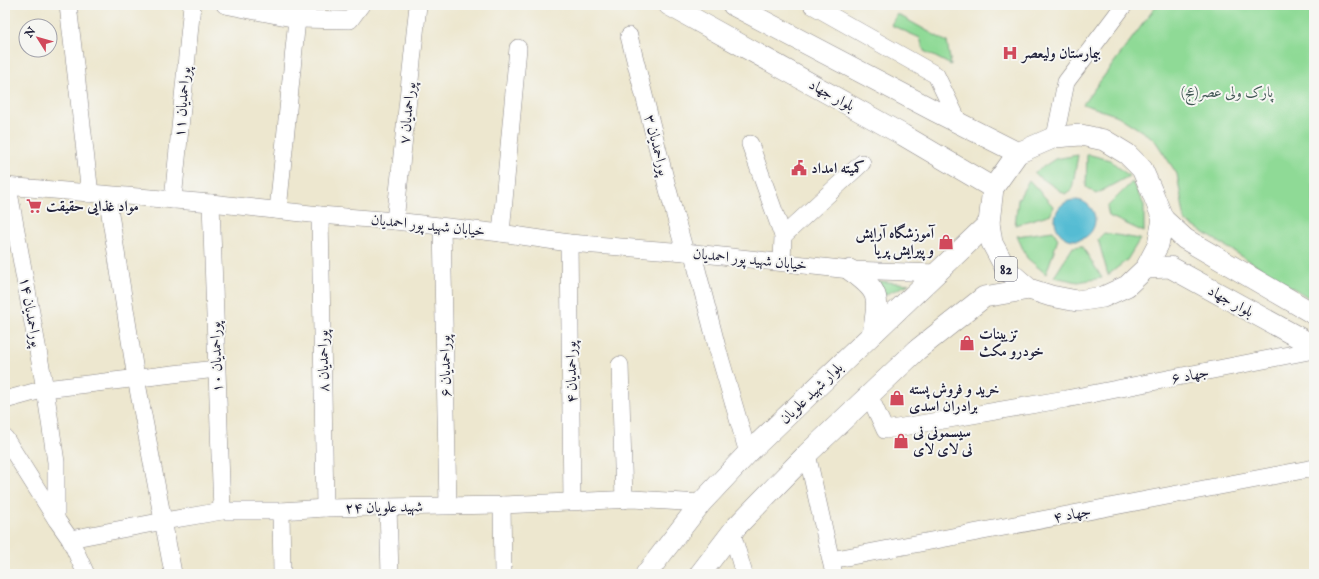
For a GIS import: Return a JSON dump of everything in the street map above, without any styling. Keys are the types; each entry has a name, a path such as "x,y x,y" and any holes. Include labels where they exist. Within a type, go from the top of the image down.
{"main road":[{"name":"بلوار جهاد","path":"669,5 902,135 993,188"},
{"path":"734,5 928,108 959,122 1018,153 1055,137 1081,135 1104,140 1127,154 1142,169 1154,194 1163,219"},
{"name":"82","path":"1018,153 993,188 989,224 992,243 1006,269 1029,289 1051,296 1077,301 1103,297 1127,286 1146,268 1158,245 1163,219"},
{"name":"بلوار جهاد","path":"1163,219 1185,239 1314,314"},
{"name":"بلوار شهید علویان","path":"646,574 701,503 748,453 989,224"},
{"name":"بلوار جهاد","path":"1146,268 1170,267 1314,346"},
{"path":"850,270 874,290 878,305 874,333"},
{"name":"82","path":"700,574 732,533 807,454 917,350 984,297 1029,289"}],"street":[{"path":"68,5 90,194"},
{"name":"پوراحمدیان ۱۱","path":"173,200 192,5"},
{"path":"225,5 297,19 350,20 361,5"},
{"name":"پوراحمدیان ۷","path":"395,221 418,5"},
{"path":"812,5 936,74 959,122"},
{"path":"1055,137 1066,82 1124,5"},
{"path":"278,210 297,19"},
{"name":"پوراحمدیان ۳","path":"630,36 667,186 690,253 716,347 748,453"},
{"path":"501,233 518,48"},
{"path":"750,144 783,236 782,262"},
{"path":"783,236 862,163"},
{"name":"خیابان شهید پور احمدیان","path":"7,186 211,203 320,215 395,221 501,233 569,243 690,253 850,270 937,273"},
{"name":"پوراحمدیان ۱۴","path":"7,186 45,390 56,462 56,519"},
{"path":"107,195 136,378 164,521 172,573"},
{"name":"پوراحمدیان ۱۰","path":"211,203 222,512"},
{"name":"پوراحمدیان ۸","path":"320,215 326,508"},
{"name":"پوراحمدیان ۶","path":"442,227 448,505"},
{"name":"پوراحمدیان ۴","path":"569,243 572,501"},
{"name":"جهاد ۶","path":"869,395 884,430 1066,399 1314,350"},
{"path":"620,365 624,500"},
{"path":"5,400 45,390 216,369"},
{"path":"5,438 70,539 86,574"},
{"path":"807,454 832,567"},
{"name":"جهاد ۴","path":"832,567 1314,468"},
{"name":"شهید علویان ۲۴","path":"70,539 164,521 222,512 281,511 326,508 502,505 633,499 701,503"},
{"path":"502,505 503,574"},
{"path":"388,507 390,574"},
{"path":"281,511 282,574"},
{"path":"732,533 744,574"}],"green space":[{"name":"پارک ولی عصر(عج)","path":"1157,5 1314,5 1314,301 1185,221 1177,174 1154,139 1118,116 1083,104"},
{"path":"897,14 947,42 951,65 924,51 920,38 891,25"},
{"path":"1087,154 1110,160 1129,176 1096,194 1086,187"},
{"path":"1078,155 1072,189 1065,194 1034,173 1055,159"},
{"path":"1029,180 1053,206 1051,214 1015,225 1018,200"},
{"path":"1132,182 1144,205 1144,232 1109,216 1107,207"},
{"path":"1053,231 1058,239 1046,274 1027,258 1017,236"},
{"path":"1104,233 1140,239 1127,260 1108,275 1098,239"},
{"path":"1082,246 1102,278 1078,282 1054,277 1073,247"},
{"path":"878,281 909,284 884,295"}],"water":[{"path":"1079,200 1086,203 1092,209 1095,220 1094,228 1086,237 1079,240 1071,240 1064,237 1056,228 1055,216 1058,209 1067,201"}],"place":[{"name":"بیمارستان ولیعصر","path":"1010,53"},
{"name":"کمیته امداد","path":"799,168"},
{"name":"مواد غذایی حقیقت","path":"34,206"},
{"name":"آموزشگاه آرایش و پیرایش پریا","path":"946,242"},
{"name":"تزیینات خودرو مکث","path":"967,343"},
{"name":"خرید و فروش پسته برادران اسدی","path":"897,398"},
{"name":"سیسمونی نی نی لای لای","path":"901,441"}]}
